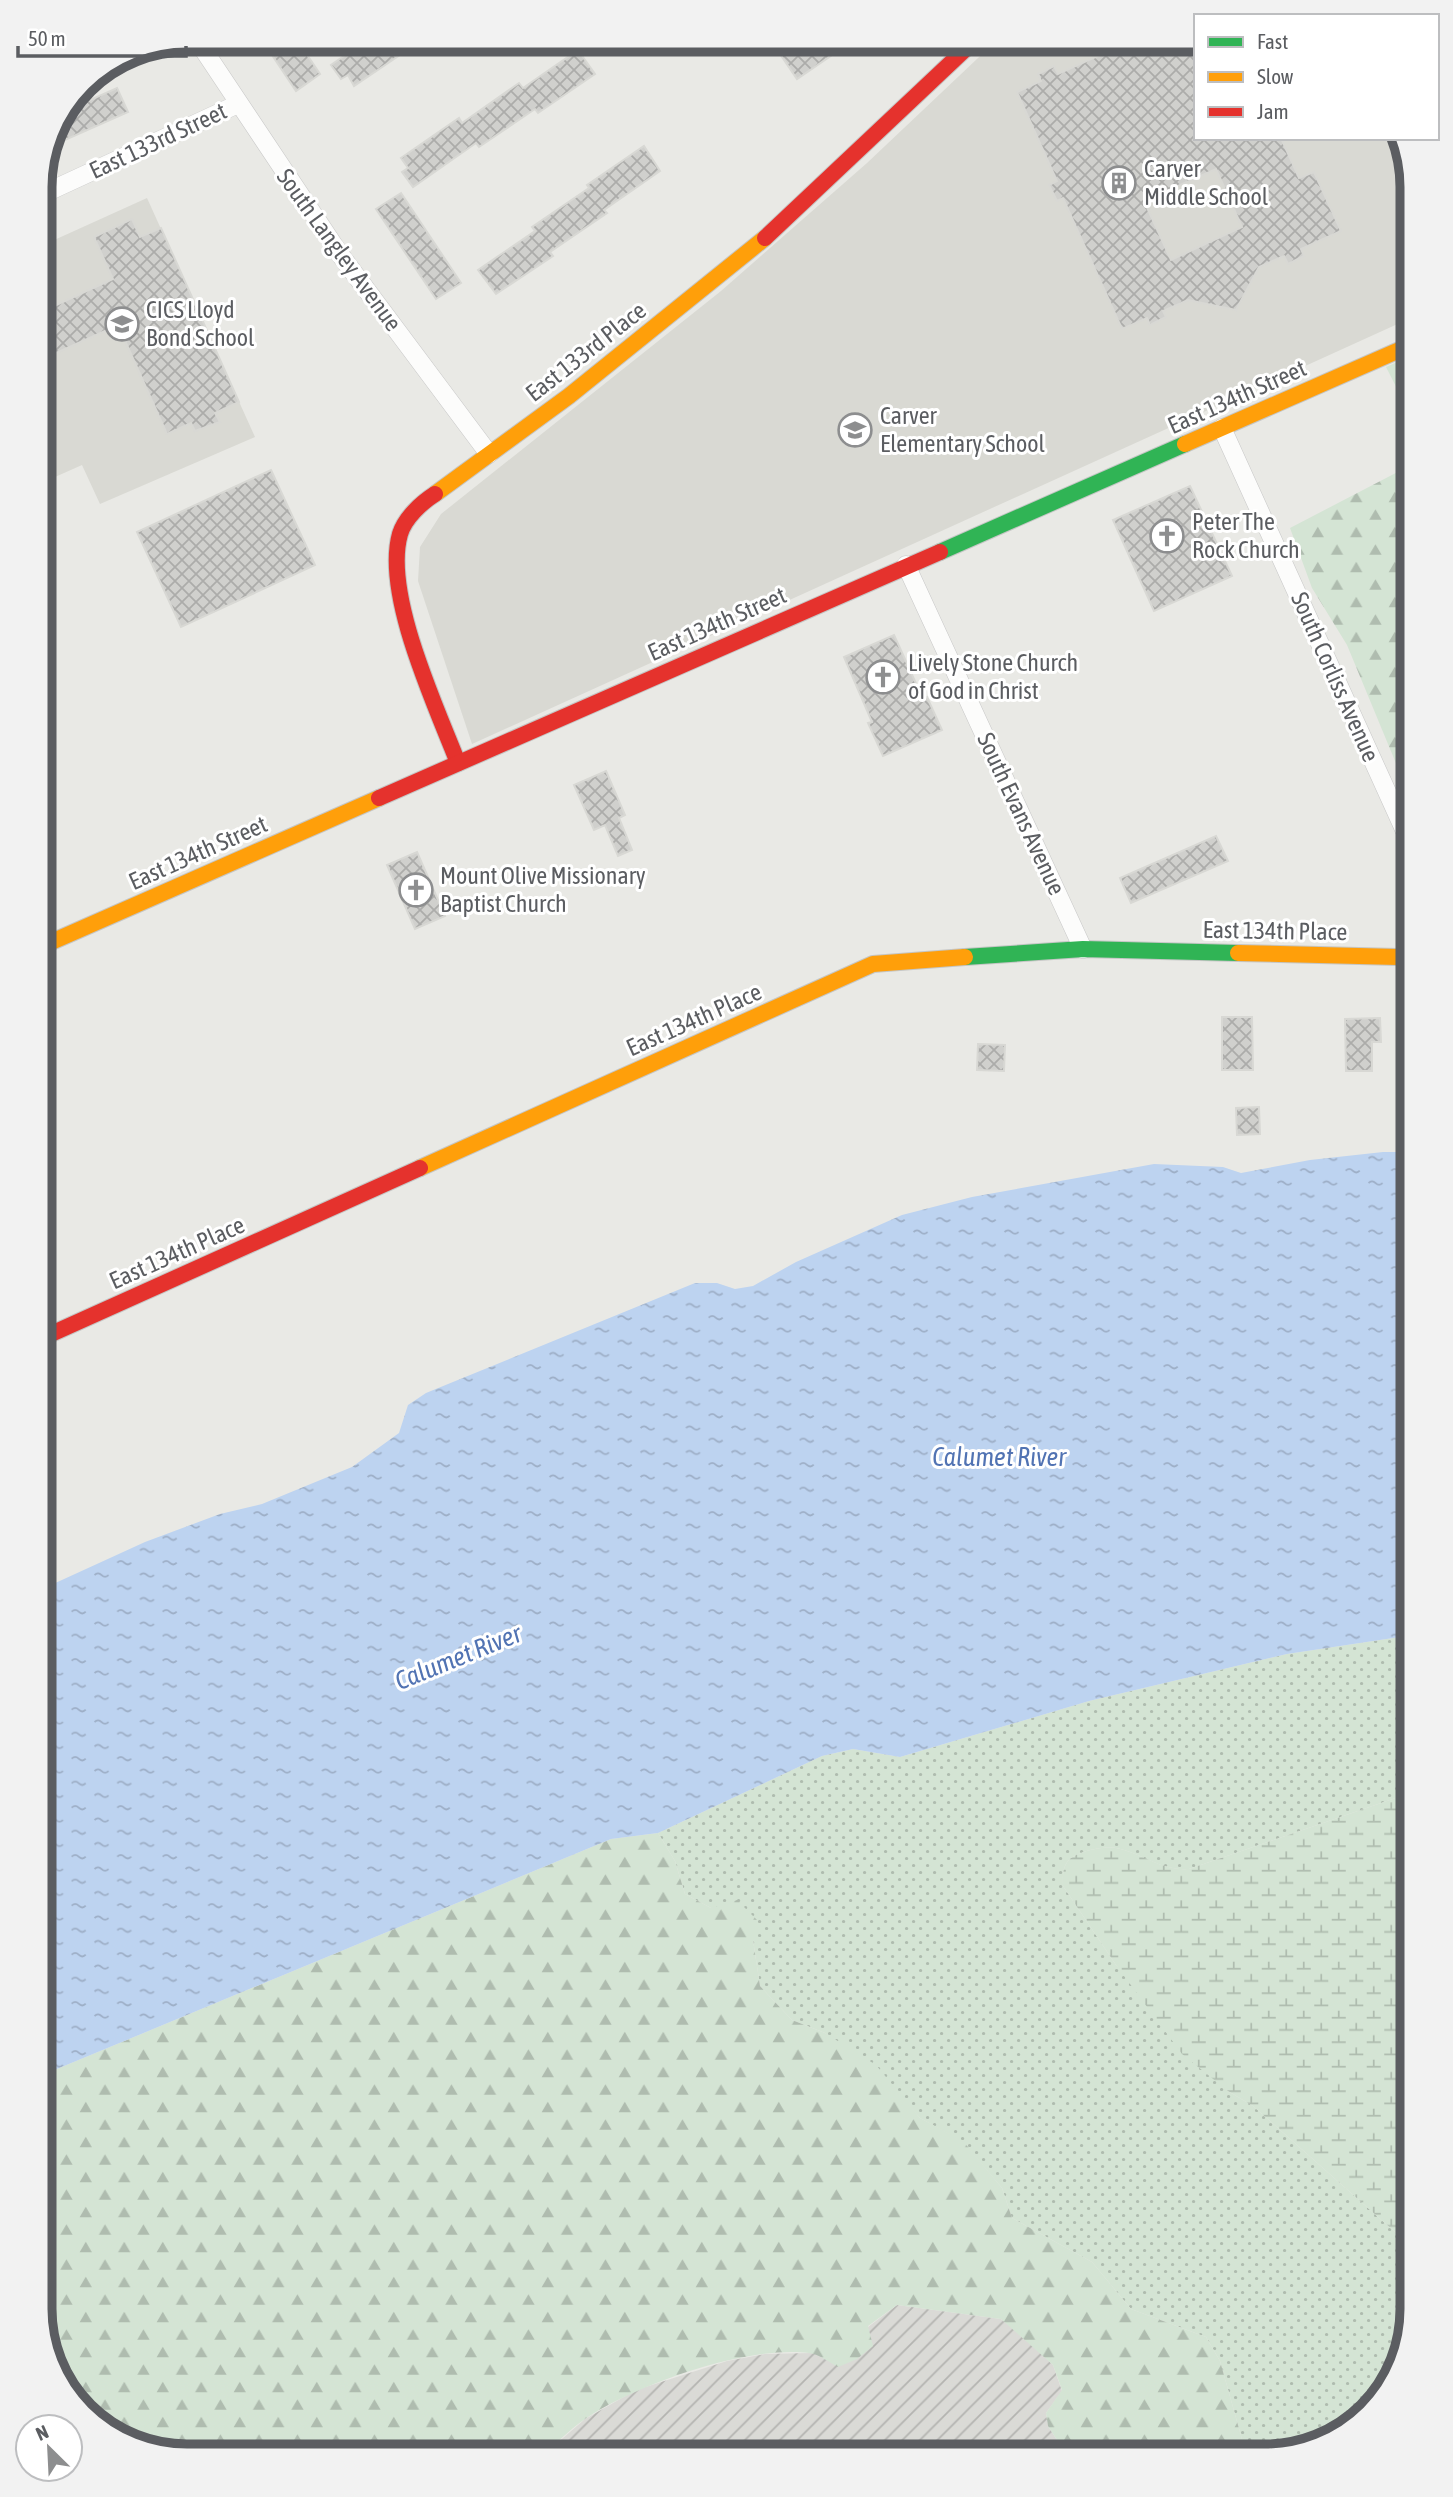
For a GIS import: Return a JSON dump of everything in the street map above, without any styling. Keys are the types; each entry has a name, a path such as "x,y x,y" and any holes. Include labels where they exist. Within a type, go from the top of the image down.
{"street":[{"name":"South Langley Avenue","path":"205,52 339,253 489,454"},
{"name":"East 133rd Place","path":"458,763 400,601 396,552 401,532 426,500 569,396 745,257 961,53"},
{"name":"East 133rd Street","path":"53,189 238,104"},
{"name":"East 134th Street","path":"53,941 1400,350"},
{"name":"South Corliss Avenue","path":"1222,428 1400,820"},
{"name":"South Evans Avenue","path":"906,565 1083,949"},
{"name":"East 134th Place","path":"52,1333 873,964 1083,949 1400,957"}],"shaded area":[{"name":"Carver Elementary School","path":"984,53 1194,53 1194,140 1392,140 1400,178 1400,323 472,744 418,581 420,547 441,514 721,291 867,163"},
{"name":"CICS Lloyd Bond School","path":"147,198 255,437 100,504 82,465 53,478 53,241"},
{"path":"897,2305 1001,2319 1053,2365 1062,2391 1046,2413 1048,2426 1060,2444 556,2444 585,2419 636,2390 727,2361 765,2354 812,2353 868,2327"}],"green space":[{"path":"1400,361 1400,394 1386,367"},
{"path":"1400,471 1400,773 1347,645 1312,588 1290,528"},
{"path":"1400,1637 1400,1796 1189,1869 1160,1865 1125,1850 1111,1848 1078,1854 1069,1860 1063,1876 1063,1886 1116,1965 1228,2091 1253,2106 1400,2236 1399,2327 1396,2345 1378,2385 1355,2411 1325,2431 1283,2443 1243,2444 1220,2361 1206,2337 1131,2309 1092,2262 1012,2218 1002,2188 963,2142 920,2118 900,2096 825,2033 792,2020 760,1986 753,1940 711,1908 685,1894 675,1861 658,1833 822,1756 853,1749 900,1757 1089,1701 1287,1654"},
{"path":"1400,1796 1400,2236 1253,2106 1228,2091 1182,2054 1116,1965 1063,1886 1064,1869 1069,1860 1078,1854 1105,1848 1125,1850 1160,1865 1189,1869"},
{"path":"658,1833 675,1861 685,1894 711,1908 737,1900 757,1920 753,1940 760,1986 792,2020 825,2033 876,2065 920,2118 963,2141 1002,2188 1012,2218 1092,2262 1131,2309 1206,2337 1220,2361 1243,2444 1060,2444 1048,2426 1046,2413 1062,2390 1053,2365 1001,2319 897,2305 868,2326 873,2346 857,2359 838,2367 813,2354 784,2352 725,2361 633,2393 585,2419 554,2444 178,2444 161,2442 128,2431 98,2411 75,2385 66,2369 55,2336 52,2310 52,2071 611,1839"}],"water":[{"name":"Calumet River","path":"1400,1152 1400,1637 1287,1654 1089,1701 900,1757 853,1749 822,1756 658,1833 611,1839 52,2071 52,1584 145,1542 220,1514 262,1504 352,1467 399,1433 408,1405 426,1393 695,1283 717,1283 735,1289 753,1286 796,1262 902,1215 972,1197 1154,1164 1223,1167 1241,1173 1310,1160"}],"building":[{"path":"270,52 305,52 320,74 296,91"},
{"path":"350,52 404,52 354,86 348,75 341,79 331,65"},
{"path":"575,52 580,52 595,74 538,113 535,109 479,147 476,143 413,187 402,172 408,168 401,158 459,118 462,123 519,83 523,88"},
{"path":"782,53 836,53 797,79 780,54"},
{"name":"Carver Middle School","path":"1105,53 1194,53 1194,140 1282,140 1299,178 1314,172 1341,231 1301,249 1304,256 1288,264 1284,256 1259,267 1236,310 1188,300 1163,311 1166,317 1150,325 1147,318 1122,329 1063,198 1057,201 1049,185 1057,181 1017,92 1041,81 1038,74 1054,66 1058,74","holes":["1216,169 1242,227 1171,260 1144,201"]},
{"path":"117,88 128,112 61,142 81,104"},
{"path":"644,146 660,171 604,210 607,213 550,252 553,256 496,294 478,270 535,231 532,227 589,188 587,185"},
{"path":"401,193 461,283 436,299 376,209"},
{"path":"132,219 140,237 161,228 239,402 215,413 220,422 195,431 191,423 167,434 118,325 54,354 53,307 113,279 94,237"},
{"path":"271,470 315,565 181,627 137,532"},
{"name":"Peter The Rock Church","path":"1190,486 1232,576 1154,611 1113,520"},
{"name":"Lively Stone Church of God in Christ","path":"894,635 923,699 927,697 942,730 883,756 868,723 872,722 844,657"},
{"path":"606,771 625,815 619,818 632,850 618,856 605,825 594,830 574,785"},
{"path":"1216,836 1228,861 1131,903 1120,878"},
{"name":"Mount Olive Missionary Baptist Church","path":"417,852 445,916 415,929 387,865"},
{"path":"1222,1017 1252,1017 1253,1070 1222,1070"},
{"path":"1380,1018 1381,1042 1372,1042 1372,1071 1346,1071 1345,1019"},
{"path":"978,1044 1005,1045 1004,1071 977,1070"},
{"path":"1259,1107 1260,1134 1237,1135 1236,1108"}],"traffic: fast":[{"path":"940,552 1185,444"},
{"path":"965,957 1083,949 1238,953"}],"traffic: slow":[{"path":"435,494 569,396 765,238"},
{"path":"1185,444 1400,350"},
{"path":"53,941 379,798"},
{"path":"1238,953 1400,957"},
{"path":"420,1168 873,964 965,957"}],"traffic: jam":[{"path":"765,238 962,53"},
{"path":"435,494 414,511 400,534 397,559 399,587 414,650 458,763"},
{"path":"379,798 940,552"},
{"path":"52,1333 420,1168"}],"place":[{"name":"Carver Middle School","path":"1119,183"},
{"name":"CICS Lloyd Bond School","path":"122,324"},
{"name":"Carver Elementary School","path":"855,430"},
{"name":"Peter The Rock Church","path":"1167,536"},
{"name":"Lively Stone Church of God in Christ","path":"883,677"},
{"name":"Mount Olive Missionary Baptist Church","path":"416,890"}]}
